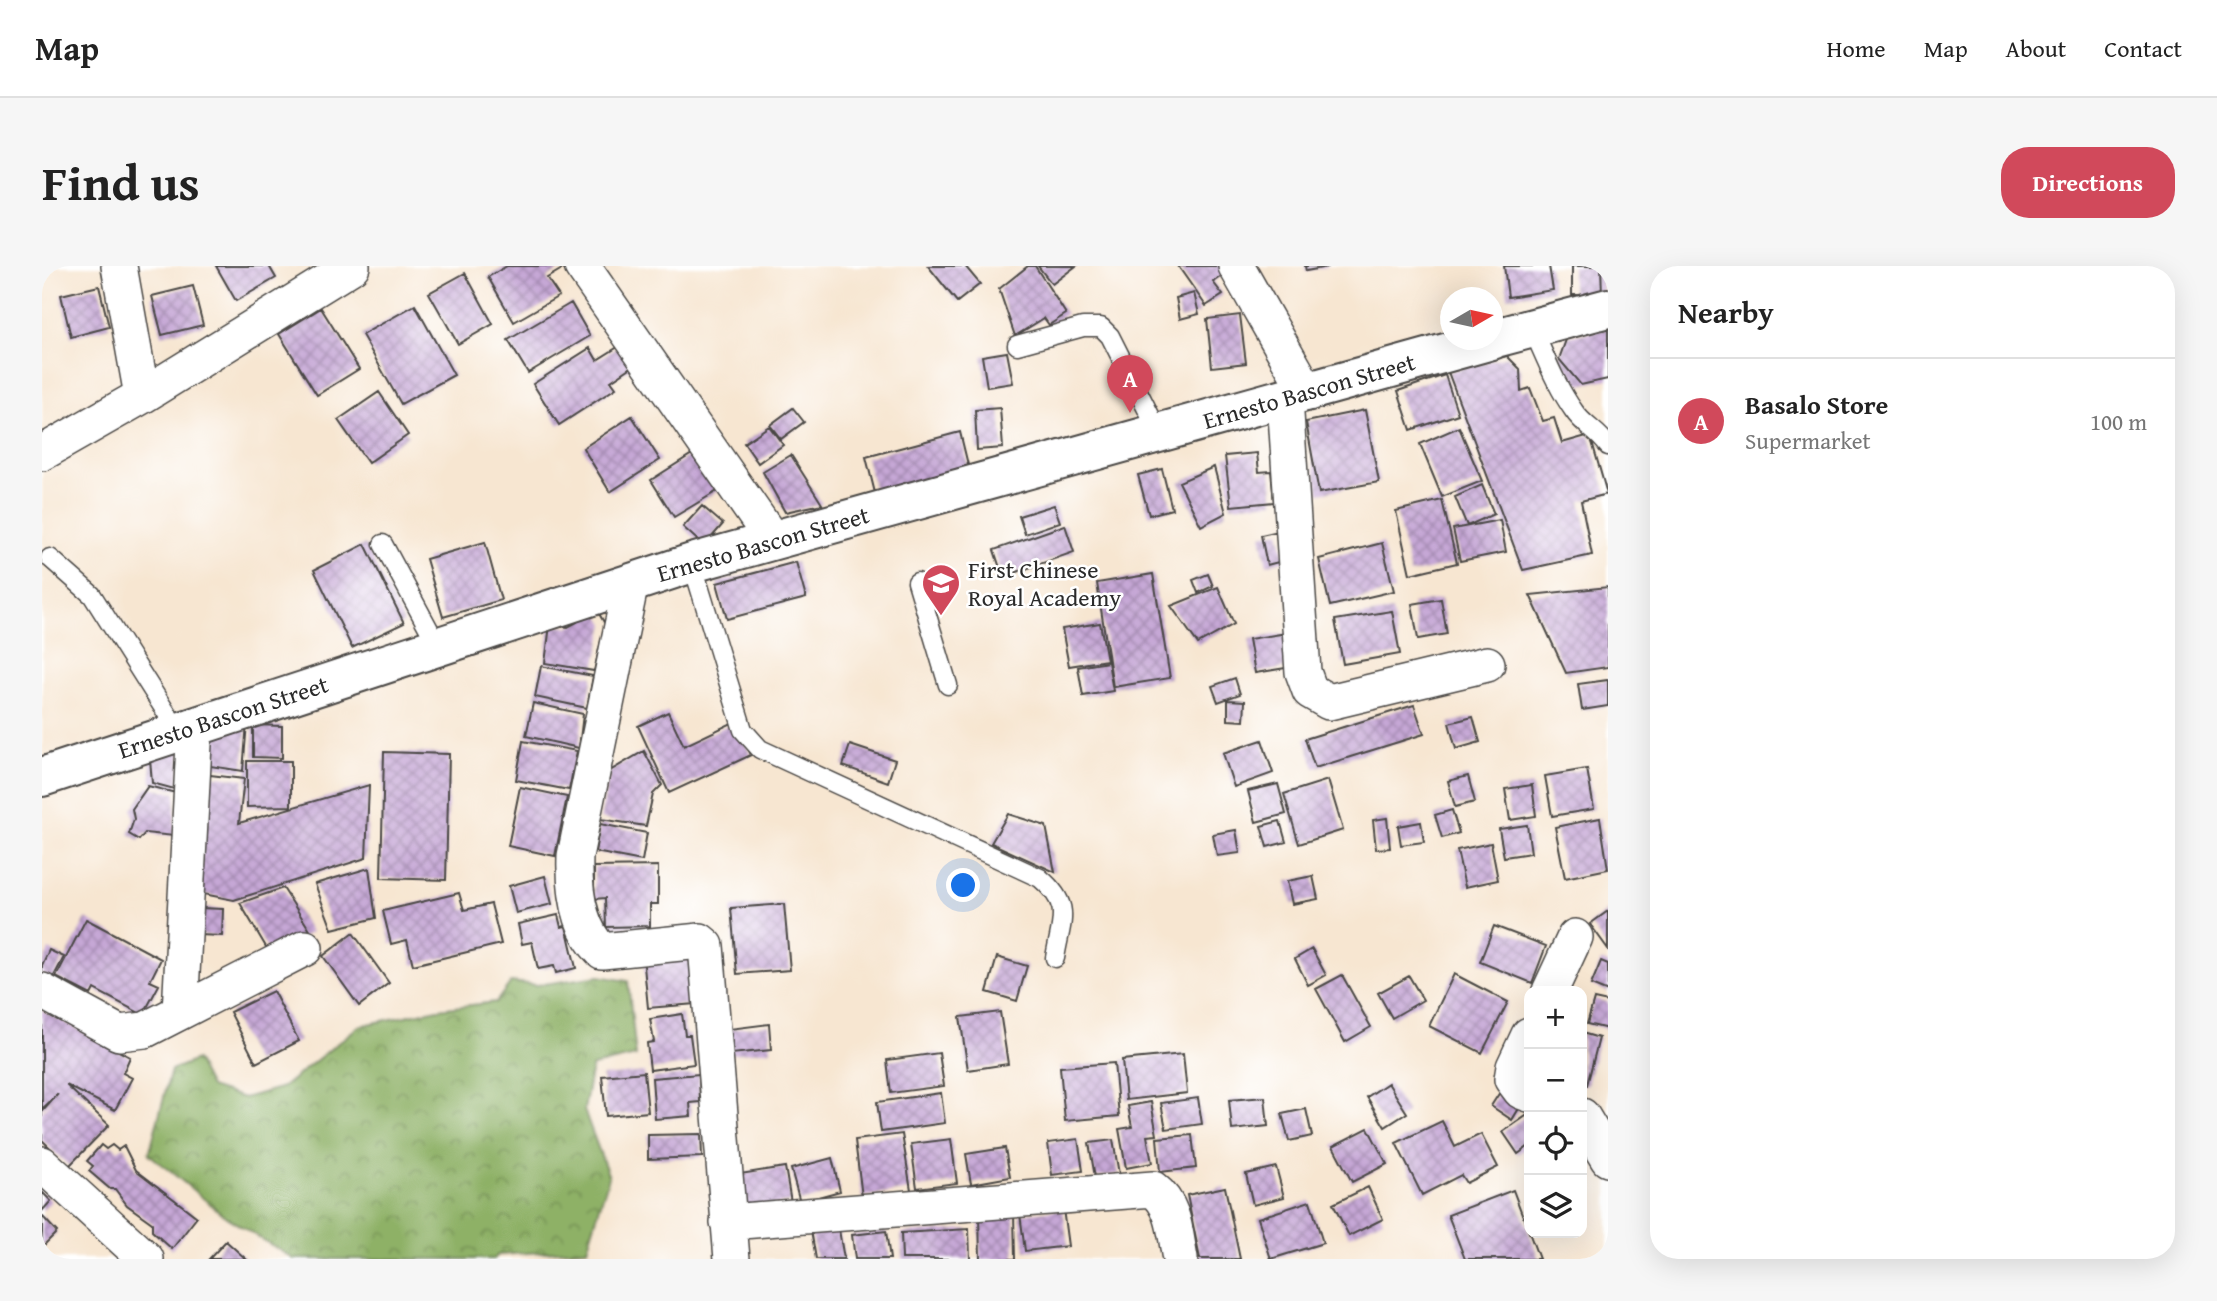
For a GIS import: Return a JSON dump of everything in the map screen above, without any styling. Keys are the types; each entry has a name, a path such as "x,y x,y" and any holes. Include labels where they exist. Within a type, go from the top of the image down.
{"street":[{"path":"119,266 142,396"},
{"path":"42,453 142,396 352,266"},
{"path":"582,266 772,539"},
{"path":"1236,266 1296,396 1303,672 1310,691 1329,702 1487,664"},
{"name":"Ernesto Bascon Street","path":"1503,336 1608,308"},
{"name":"Ernesto Bascon Street","path":"42,777 692,563 1454,350"},
{"path":"631,582 575,856 574,877 587,927 602,951 699,941 706,946 732,1259"},
{"path":"180,1012 186,728"},
{"path":"1552,986 1575,937"},
{"path":"42,991 119,1033 145,1030 305,948"},
{"path":"1524,1046 1514,1067 1512,1079 1524,1092"},
{"path":"1587,1124 1608,1159"},
{"path":"42,1164 146,1259"},
{"path":"728,1222 1153,1189 1164,1198 1171,1211 1180,1259"}],"lane":[{"path":"1017,345 1083,327 1101,327 1110,336 1159,433"},
{"path":"1532,328 1561,392 1576,415 1608,446"},
{"path":"383,544 438,646"},
{"path":"50,558 92,595 186,728"},
{"path":"692,563 743,730 760,749 1040,878 1057,892 1063,908 1055,958"},
{"path":"917,582 948,685"}],"green space":[{"path":"599,976 628,981 636,1056 592,1066 584,1110 609,1177 587,1249 498,1255 494,1259 294,1259 226,1217 149,1154 171,1070 196,1060 210,1087 244,1098 283,1087 359,1026 438,1009 496,1002 511,982 537,985"}],"building":[{"path":"216,266 269,266 276,278 236,301"},
{"path":"507,266 560,266 562,269 547,278 559,296 514,322 488,277"},
{"path":"928,266 965,266 980,284 957,302"},
{"path":"1028,266 1035,266 1066,314 1049,325 1044,318 1015,336 999,289"},
{"path":"1038,266 1076,266 1052,284"},
{"path":"1178,266 1233,268 1213,282 1223,295 1206,306"},
{"path":"1305,266 1326,266 1327,267 1306,271"},
{"path":"1504,266 1549,266 1553,290 1508,297"},
{"path":"1572,266 1601,266 1602,295 1572,295"},
{"path":"465,273 493,324 458,344 429,293"},
{"path":"99,286 109,327 71,337 61,295"},
{"path":"193,286 203,325 162,335 152,296"},
{"path":"1194,293 1199,314 1180,319 1176,298"},
{"path":"571,303 590,336 528,373 508,340"},
{"path":"415,305 454,375 401,404 362,335"},
{"path":"321,308 359,369 317,395 279,334"},
{"path":"1240,315 1246,363 1212,367 1207,319"},
{"path":"1608,328 1608,379 1581,385 1559,359 1567,337"},
{"path":"629,340 642,360 611,381 616,388 559,425 533,384 590,348 597,360"},
{"path":"1007,352 1013,383 987,387 982,356"},
{"path":"1507,356 1520,369 1521,391 1530,388 1543,421 1554,418 1562,443 1590,435 1607,494 1581,501 1592,555 1523,570 1448,372"},
{"path":"1445,375 1458,414 1411,430 1398,391"},
{"path":"379,392 408,435 368,463 338,420"},
{"path":"793,408 804,422 781,439 770,425"},
{"path":"1000,408 1003,448 977,450 975,410"},
{"path":"1365,410 1379,482 1319,493 1306,422"},
{"path":"632,416 660,460 610,492 583,448"},
{"path":"769,426 783,445 758,463 744,443"},
{"path":"1459,427 1482,481 1442,497 1420,444"},
{"path":"960,432 970,473 876,497 866,457"},
{"path":"700,449 724,487 674,517 651,480"},
{"path":"1257,453 1259,472 1271,471 1274,502 1231,506 1225,456"},
{"path":"791,455 822,504 785,512 763,472"},
{"path":"1214,467 1226,513 1201,526 1179,482"},
{"path":"1162,469 1172,509 1149,515 1138,475"},
{"path":"1482,485 1494,514 1467,526 1455,497"},
{"path":"1442,500 1457,563 1410,574 1396,511"},
{"path":"1054,505 1060,522 1025,534 1019,516"},
{"path":"702,506 723,524 704,546 683,527"},
{"path":"1500,520 1506,552 1460,561 1453,529"},
{"path":"1065,525 1074,552 1003,577 994,550"},
{"path":"1279,531 1286,560 1267,565 1261,535"},
{"path":"485,542 501,600 443,617 426,559"},
{"path":"1382,543 1394,591 1330,606 1319,559"},
{"path":"365,544 404,623 352,648 314,570"},
{"path":"796,562 806,598 727,619 717,583"},
{"path":"1153,574 1170,678 1113,687 1097,583"},
{"path":"1208,574 1213,586 1198,593 1193,580"},
{"path":"1218,587 1234,624 1198,644 1171,606"},
{"path":"1608,587 1608,667 1566,673 1530,595"},
{"path":"1441,599 1447,634 1418,639 1412,604"},
{"path":"1392,611 1400,654 1343,664 1335,620"},
{"path":"598,612 605,624 594,671 545,663 550,625 568,627 577,622 578,615"},
{"path":"1100,623 1107,660 1069,666 1062,629"},
{"path":"1287,633 1292,667 1255,673 1249,639"},
{"path":"1108,662 1113,691 1083,696 1078,667"},
{"path":"541,666 593,676 587,708 535,697"},
{"path":"1235,678 1240,694 1218,702 1212,686"},
{"path":"1608,680 1608,706 1582,710 1578,684"},
{"path":"1228,700 1245,701 1244,721 1228,720"},
{"path":"533,703 583,714 579,748 526,736"},
{"path":"1414,705 1424,734 1315,768 1305,739"},
{"path":"668,712 684,746 736,721 751,755 669,793 638,726"},
{"path":"1473,717 1480,742 1456,749 1449,723"},
{"path":"247,723 243,771 210,766 211,735"},
{"path":"253,725 282,726 282,758 253,757"},
{"path":"1262,740 1273,773 1234,787 1223,753"},
{"path":"523,741 577,751 569,790 516,780"},
{"path":"850,745 895,760 888,782 843,766"},
{"path":"181,750 178,790 152,783 150,759"},
{"path":"644,751 662,785 653,794 646,826 600,819 610,771"},
{"path":"384,752 449,754 446,880 381,878"},
{"path":"247,761 291,761 291,806 247,807"},
{"path":"1587,769 1594,809 1552,816 1545,776"},
{"path":"210,775 244,779 239,823 369,785 366,858 234,900 198,893"},
{"path":"1468,776 1475,802 1455,807 1448,781"},
{"path":"1328,780 1343,830 1299,844 1284,794"},
{"path":"1278,784 1286,814 1256,822 1248,791"},
{"path":"1532,785 1536,816 1510,820 1505,789"},
{"path":"148,786 176,793 174,836 145,833 139,840 129,834 134,819 132,809"},
{"path":"520,787 567,797 555,856 508,846"},
{"path":"1452,810 1459,833 1442,838 1435,815"},
{"path":"1008,814 1046,826 1055,872 991,843"},
{"path":"1387,818 1390,848 1376,849 1373,820"},
{"path":"1600,818 1608,869 1565,878 1555,827"},
{"path":"1280,821 1286,842 1267,847 1261,826"},
{"path":"1421,822 1424,842 1401,845 1398,826"},
{"path":"600,824 647,833 642,861 595,852"},
{"path":"1527,825 1531,853 1504,857 1499,829"},
{"path":"1236,830 1240,853 1217,856 1213,834"},
{"path":"1491,843 1498,880 1465,887 1457,850"},
{"path":"658,866 658,904 650,904 650,926 606,927 605,898 594,899 594,867"},
{"path":"369,868 376,918 332,929 315,884"},
{"path":"545,876 552,904 516,913 509,886"},
{"path":"1313,876 1318,899 1292,904 1287,881"},
{"path":"283,888 311,932 272,957 240,903"},
{"path":"459,893 464,910 491,904 501,944 413,965 407,940 391,944 383,911"},
{"path":"784,904 790,970 737,974 731,908"},
{"path":"200,908 223,909 222,936 199,935"},
{"path":"1608,911 1608,949 1590,924"},
{"path":"558,915 561,927 566,926 576,968 556,973 554,966 538,969 532,942 522,944 518,924"},
{"path":"86,919 161,959 150,981 159,985 143,1015 94,989 91,995 56,977"},
{"path":"1494,926 1546,946 1532,983 1480,962"},
{"path":"353,933 389,983 359,1006 323,956"},
{"path":"1312,949 1326,975 1308,985 1295,959"},
{"path":"49,950 64,957 53,978 42,973 42,965"},
{"path":"690,951 695,1004 648,1008 643,955"},
{"path":"997,957 1027,966 1017,1001 987,992"},
{"path":"1601,961 1608,964 1608,992 1591,985"},
{"path":"1454,974 1508,1002 1482,1053 1429,1026"},
{"path":"1342,975 1371,1027 1345,1042 1316,989"},
{"path":"1409,976 1423,1000 1392,1018 1378,993"},
{"path":"273,991 299,1041 256,1063 230,1012"},
{"path":"1594,999 1608,1002 1608,1029 1587,1024"},
{"path":"42,1010 130,1057 123,1073 132,1078 115,1110 66,1085 109,1125 69,1166 42,1140 42,1112 58,1094 42,1109"},
{"path":"1000,1012 1008,1064 968,1070 960,1017"},
{"path":"682,1014 685,1035 690,1035 694,1064 650,1070 647,1043 654,1042 650,1019"},
{"path":"769,1024 771,1050 731,1054 729,1029"},
{"path":"1587,1034 1599,1038 1587,1085"},
{"path":"939,1053 944,1086 891,1093 887,1060"},
{"path":"1183,1054 1187,1093 1126,1100 1122,1060"},
{"path":"1114,1063 1119,1116 1065,1121 1060,1067"},
{"path":"644,1072 648,1112 606,1116 602,1076"},
{"path":"699,1074 700,1102 690,1103 691,1116 655,1119 652,1078"},
{"path":"1388,1083 1407,1113 1385,1127 1367,1097"},
{"path":"1500,1092 1521,1105 1512,1120 1491,1106"},
{"path":"941,1093 945,1123 881,1132 877,1102"},
{"path":"1265,1097 1268,1126 1232,1130 1229,1100"},
{"path":"1198,1098 1202,1124 1166,1129 1161,1103"},
{"path":"1151,1102 1157,1135 1147,1136 1152,1163 1126,1168 1119,1129 1132,1127 1128,1106"},
{"path":"1306,1109 1312,1136 1289,1141 1282,1114"},
{"path":"1524,1117 1524,1150 1518,1154 1503,1132"},
{"path":"1442,1121 1455,1147 1481,1134 1498,1167 1466,1183 1461,1175 1422,1195 1396,1143"},
{"path":"1368,1128 1387,1164 1352,1182 1333,1146"},
{"path":"701,1134 702,1157 648,1159 648,1135"},
{"path":"902,1134 911,1190 862,1197 855,1140"},
{"path":"1192,1135 1196,1168 1160,1172 1157,1138"},
{"path":"951,1139 957,1183 917,1188 911,1144"},
{"path":"1078,1139 1083,1171 1052,1175 1048,1143"},
{"path":"1113,1140 1119,1174 1095,1177 1089,1143"},
{"path":"101,1145 106,1149 112,1145 118,1150 124,1146 136,1170 197,1217 172,1249 152,1231 152,1223 127,1205 115,1189 110,1189 89,1171 93,1166 87,1161"},
{"path":"1005,1148 1010,1177 971,1184 966,1154"},
{"path":"832,1158 840,1191 800,1202 791,1169"},
{"path":"785,1167 791,1202 746,1209 740,1174"},
{"path":"1276,1167 1284,1197 1253,1205 1246,1174"},
{"path":"1225,1187 1240,1259 1200,1259 1187,1195"},
{"path":"1368,1187 1383,1219 1349,1236 1333,1204"},
{"path":"1513,1190 1524,1219 1524,1238 1531,1238 1539,1259 1465,1259 1448,1215"},
{"path":"42,1192 51,1201 42,1211"},
{"path":"1310,1201 1323,1243 1271,1259 1258,1218"},
{"path":"1063,1209 1068,1246 1025,1251 1020,1214"},
{"path":"1014,1213 1015,1259 980,1259 979,1214"},
{"path":"42,1216 57,1232 42,1247"},
{"path":"838,1224 844,1259 816,1259 811,1230"},
{"path":"969,1229 970,1259 902,1259 901,1233"},
{"path":"886,1231 890,1259 855,1259 852,1235"},
{"path":"226,1241 246,1259 209,1259"}],"place":[{"name":"Basalo Store","path":"1130,413"},
{"name":"First Chinese Royal Academy","path":"941,617"}]}
